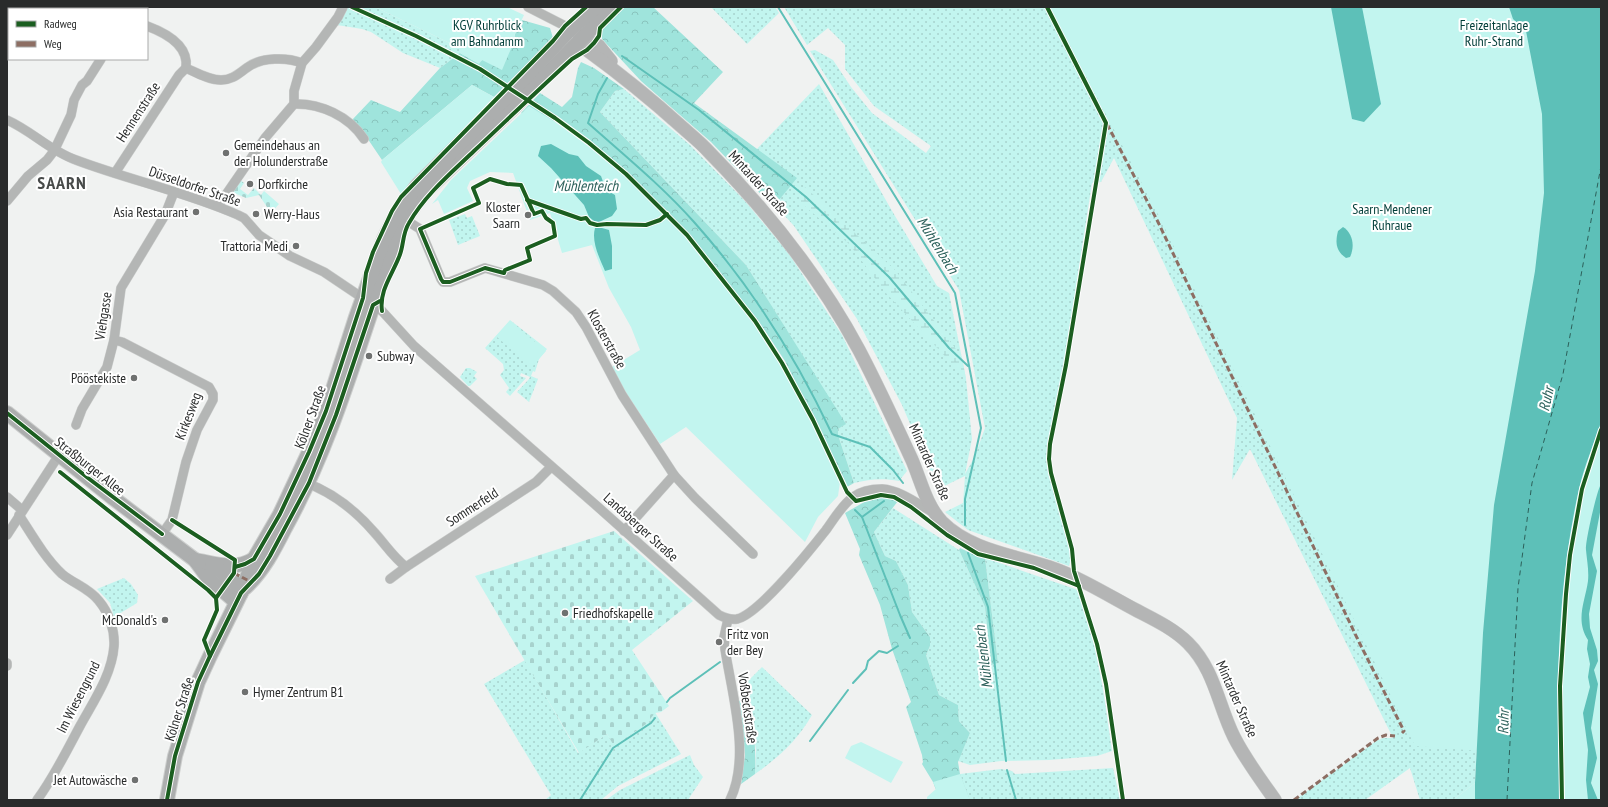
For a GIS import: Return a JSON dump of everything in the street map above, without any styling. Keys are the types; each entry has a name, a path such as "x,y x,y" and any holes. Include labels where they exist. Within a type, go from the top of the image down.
{"main road":[{"path":"576,34 596,7"},
{"path":"576,34 613,7"},
{"name":"Mintarder Straße","path":"576,34 599,46 625,78 708,150 786,238 818,283 858,348 935,513 950,528 967,540 995,551 1077,578 1169,628 1188,643 1207,668 1235,739 1274,800"},
{"name":"Kölner Straße","path":"238,598 259,574 289,522 326,411 368,302 384,239 400,217 417,186 495,109 576,34"},
{"name":"Straßburger Allee","path":"7,413 195,560 209,579 238,598"},
{"name":"Kölner Straße","path":"166,800 175,756 198,682 238,598 254,559 280,514 303,481"},
{"path":"210,563 235,567 254,559"},
{"name":"Straßburger Allee","path":"195,560 210,563 235,583 238,598"}],"street":[{"path":"218,206 265,138 294,104 294,91 302,62 316,48 338,17 342,7"},
{"name":"Mintarder Straße","path":"528,7 576,34"},
{"path":"148,26 173,38 185,53 187,61 186,68 209,78 220,80 234,77 249,66 260,61 274,59 296,60 302,62"},
{"path":"9,198 28,176 47,160 54,151 71,115 74,100 82,85 88,81 100,60"},
{"name":"Hennenstraße","path":"115,173 179,75 186,68"},
{"path":"294,104 307,104 324,108 346,120 360,133 364,139"},
{"name":"Düsseldorfer Straße","path":"7,120 20,126 54,151 74,160 218,206 244,218 259,235 290,256 324,272 368,302"},
{"name":"Viehgasse","path":"76,425 82,409 107,367 114,340 117,308 123,285 165,215 174,192"},
{"name":"Klosterstraße","path":"400,217 420,229 443,282 450,282 485,268 543,285 565,301 576,312 586,327 622,395 674,475 695,498 753,554"},
{"name":"Landsberger Straße","path":"368,302 382,311 414,346 719,615 728,619"},
{"name":"Kirkesweg","path":"114,340 131,347 209,387 213,394 212,400 195,436 186,462 172,520 162,534"},
{"path":"7,535 59,455"},
{"name":"Sommerfeld","path":"390,579 536,482 551,467"},
{"path":"624,531 674,475"},
{"path":"303,481 326,491 349,507 374,532 395,558 406,567"},
{"path":"728,619 737,619 750,612 767,598 796,566 853,497 864,492 882,489 892,491 906,497 935,513"},
{"path":"906,497 917,496 924,492"},
{"name":"Im Wiesengrund","path":"7,497 21,512 54,565 64,575 89,590 99,601 107,614 113,630 114,645 112,662 100,688 49,784 37,800"},
{"name":"Voßbeckstraße","path":"728,619 724,637 725,649 738,730 740,758 734,791 730,800"}],"green space":[{"path":"346,7 375,7 460,48 460,53 440,68 403,53 371,32 337,25"},
{"name":"KGV Ruhrblick am Bahndamm","path":"375,7 507,7 524,15 515,34 513,44 502,70 482,60 479,64 460,53 460,48"},
{"path":"625,7 653,7 723,72 694,103 797,178 773,207 711,142 641,81 602,39 602,30"},
{"path":"711,7 775,7 779,13 747,44"},
{"path":"784,7 1290,7 1483,633 1475,783 1453,800 1420,800 1410,768 1365,800 1295,800 1376,741 1383,738 1393,738 1250,449 1232,480 1237,418 1114,158 1101,182 1092,183 1064,364 1047,451 1050,473 1070,550 1071,559 1069,566 968,530 945,512 963,503 965,476 938,489 902,405 857,319 794,226 775,205 796,178 756,150 819,84 937,286 949,293 966,379 972,439 965,474 975,456 985,428 959,290 810,51 815,50 833,60 851,87 872,113 926,153 931,146 874,106 845,69 845,45 828,28 807,45"},
{"name":"Saarn-Mendener Ruhraue","path":"1050,7 1559,7 1601,145 1601,800 1520,800 1519,754 1415,746 1160,218"},
{"path":"522,20 550,28 553,38 494,97 472,85 382,160 359,126 352,120 371,100 400,112 440,68 460,53 478,63 513,44 515,34"},
{"path":"581,62 594,68 624,89 615,91 600,112 746,265 846,424 838,429 838,435 854,483 847,487 785,361 757,319 688,234 663,207 644,215 521,113 540,93 562,107 572,97 578,68"},
{"path":"472,85 494,97 401,194 381,162 382,160"},
{"path":"624,89 690,145 745,201 789,254 842,335 907,471 899,481 876,479 854,483 838,435 838,429 845,424 746,265 600,112 615,91"},
{"path":"529,106 557,123 589,146 624,176 686,237 753,322 781,363 811,419 840,482 838,496 818,517 805,542 686,427 660,444 617,379 612,367 640,350 631,327 609,288 592,245 562,253 550,213 530,220 513,173 490,172 470,181 467,188 473,201 444,214 438,200 432,204 451,180"},
{"path":"240,180 244,183 240,189 248,195 254,188 261,195 264,191 279,204 271,213 259,195 246,198 232,192"},
{"path":"805,187 895,270 962,357 966,379 886,293 849,244 800,202"},
{"path":"465,214 467,218 472,216 480,236 458,245 449,220"},
{"path":"510,320 547,349 539,359 535,372 533,371 531,376 538,379 529,402 517,392 530,377 521,373 520,376 526,378 510,396 506,392 509,388 500,375 504,370 503,364 485,348"},
{"path":"510,321 546,351 532,367 497,337"},
{"path":"466,368 470,368 477,372 474,376 477,379 470,386 468,386 460,377"},
{"path":"881,497 898,501 874,532 885,556 896,561 908,585 912,612 930,637 930,646 926,655 939,695 958,705 959,721 970,733 958,762 960,774 970,800 940,800 933,782 922,764 922,755 906,707 911,702 892,649 880,605 859,555 860,549 845,513 866,501"},
{"path":"893,508 959,550 985,607 991,665 998,663 985,558 1078,590 1095,648 1103,689 1112,751 1097,756 1049,760 1001,761 970,765 958,761 970,733 959,721 958,705 939,695 926,655 930,646 930,637 912,612 908,585 896,561 885,556 874,532"},
{"path":"614,531 693,601 632,650 669,706 661,712 655,713 646,724 614,746 607,734 579,753 475,576"},
{"path":"960,548 985,558 998,663 991,665 985,607 959,550"},
{"path":"124,578 131,584 138,595 137,603 114,617 110,603 97,589"},
{"path":"525,660 578,753 607,734 612,742 651,706 681,754 618,786 601,800 545,800 551,795 484,684"},
{"path":"762,667 812,715 794,741 755,774 756,750 749,699 741,701 739,690"},
{"path":"749,699 754,736 755,774 741,784 745,755 738,701"},
{"path":"861,742 903,762 891,783 845,758 851,746"},
{"path":"690,755 694,765 703,777 688,800 606,800 620,790"},
{"path":"1113,768 1120,800 970,800 960,774 1001,769 1012,771 1015,774"},
{"path":"960,774 970,800 927,800 927,797 936,789 933,782"},
{"path":"1475,783 1475,800 1453,800"}],"water":[{"path":"1331,7 1362,7 1381,104 1364,122 1352,119"},
{"name":"Ruhr","path":"1509,7 1601,7 1601,422 1581,480 1571,527 1566,566 1559,643 1558,722 1560,800 1475,800 1483,633 1494,505 1535,271 1544,193 1542,114 1526,31 1513,19"},
{"name":"Mühlenteich","path":"551,144 569,154 578,156 586,166 601,176 606,190 615,195 617,209 612,216 599,222 594,221 589,217 584,205 551,168 538,156 541,146"},
{"path":"1343,227 1351,236 1353,245 1350,257 1346,258 1340,253 1337,246 1338,231"},
{"path":"595,228 609,230 612,246 612,269 605,271 595,245"},
{"path":"1601,484 1601,507 1592,555 1597,571 1589,614 1590,628 1597,650 1598,661 1594,670 1598,684 1591,728 1597,758 1591,783 1598,800 1588,800 1586,780 1588,750 1583,713 1590,687 1588,677 1590,664 1587,649 1588,640 1584,633 1581,618 1588,581 1586,545 1594,505"}],"waterway":[{"name":"Mühlenbach","path":"778,7 955,293 981,428 965,499 965,525"},
{"path":"622,56 699,110 806,197 889,277 949,348 968,366"},
{"path":"607,78 598,94 588,123 682,209 735,271 787,349 832,434 870,447 893,470 903,483"},
{"path":"884,501 862,517 910,638"},
{"name":"Mühlenbach","path":"855,510 862,517"},
{"name":"Mühlenbach","path":"968,553 988,607 1006,761"},
{"path":"853,683 866,669 868,661 879,651 887,653 898,646"},
{"name":"Mühlenbach","path":"667,702 670,698 720,662"},
{"path":"810,741 848,690"},
{"name":"Mühlenbach","path":"580,800 613,748 651,723 655,718"},
{"name":"Mühlenbach","path":"1007,770 1016,800"}],"ferry route":[{"path":"1507,800 1518,588 1532,483 1563,374 1601,166"}],"marked path":[{"path":"1107,124 1158,222 1359,642 1404,731 1402,733"},
{"path":"234,573 251,582"},
{"path":"1294,800 1378,738 1386,735 1395,736"}],"cycle path":[{"path":"352,7 416,36 480,69 555,118 589,143 626,174 687,235 755,321 782,363 813,420 847,492 856,501 881,495 894,497 911,507 947,535 978,554 1034,568 1079,586"},
{"path":"235,567 254,559 280,514 309,452 326,411 363,298 366,273 373,252 392,211 401,197 553,41 565,26 586,7"},
{"path":"382,311 382,297 384,290 401,253 407,227 415,213 448,176 547,82 572,59 587,50 599,36 600,28 621,7"},
{"path":"1047,7 1106,123 1066,365 1050,444 1049,459 1051,473 1072,549 1074,571 1097,644 1106,684 1123,800"},
{"path":"490,179 507,184 521,185 534,214 542,211 546,218 553,223 555,236 527,248 530,260 505,270 504,273 485,268 450,282 443,282 420,229 479,203 473,188 490,179"},
{"path":"527,200 581,219 586,218 590,223 597,225 646,225 660,220 667,214"},
{"path":"167,800 175,756 198,682 241,593 259,574 309,483 336,415 373,305 380,301"},
{"path":"7,413 88,478 162,534"},
{"path":"1562,800 1560,686 1570,555 1582,489 1601,430"},
{"path":"60,472 216,598 217,610 204,640 210,656"},
{"path":"172,520 235,560 234,573 216,598"}],"place":[{"name":"Gemeindehaus an der Holunderstraße","path":"226,153"},
{"name":"Dorfkirche","path":"250,184"},
{"name":"Asia Restaurant","path":"196,212"},
{"name":"Werry-Haus","path":"256,214"},
{"name":"Kloster Saarn","path":"528,215"},
{"name":"Trattoria Medi","path":"296,246"},
{"name":"Subway","path":"369,356"},
{"name":"Pööstekiste","path":"134,378"},
{"name":"Friedhofskapelle","path":"565,613"},
{"name":"McDonald's","path":"165,620"},
{"name":"Fritz von der Bey","path":"719,642"},
{"name":"Hymer Zentrum B1","path":"245,692"},
{"name":"Jet Autowäsche","path":"135,780"}],"district":[{"name":"SAARN","path":"62,182"}],"park label":[{"name":"Freizeitanlage Ruhr-Strand","path":"1494,34"}]}
